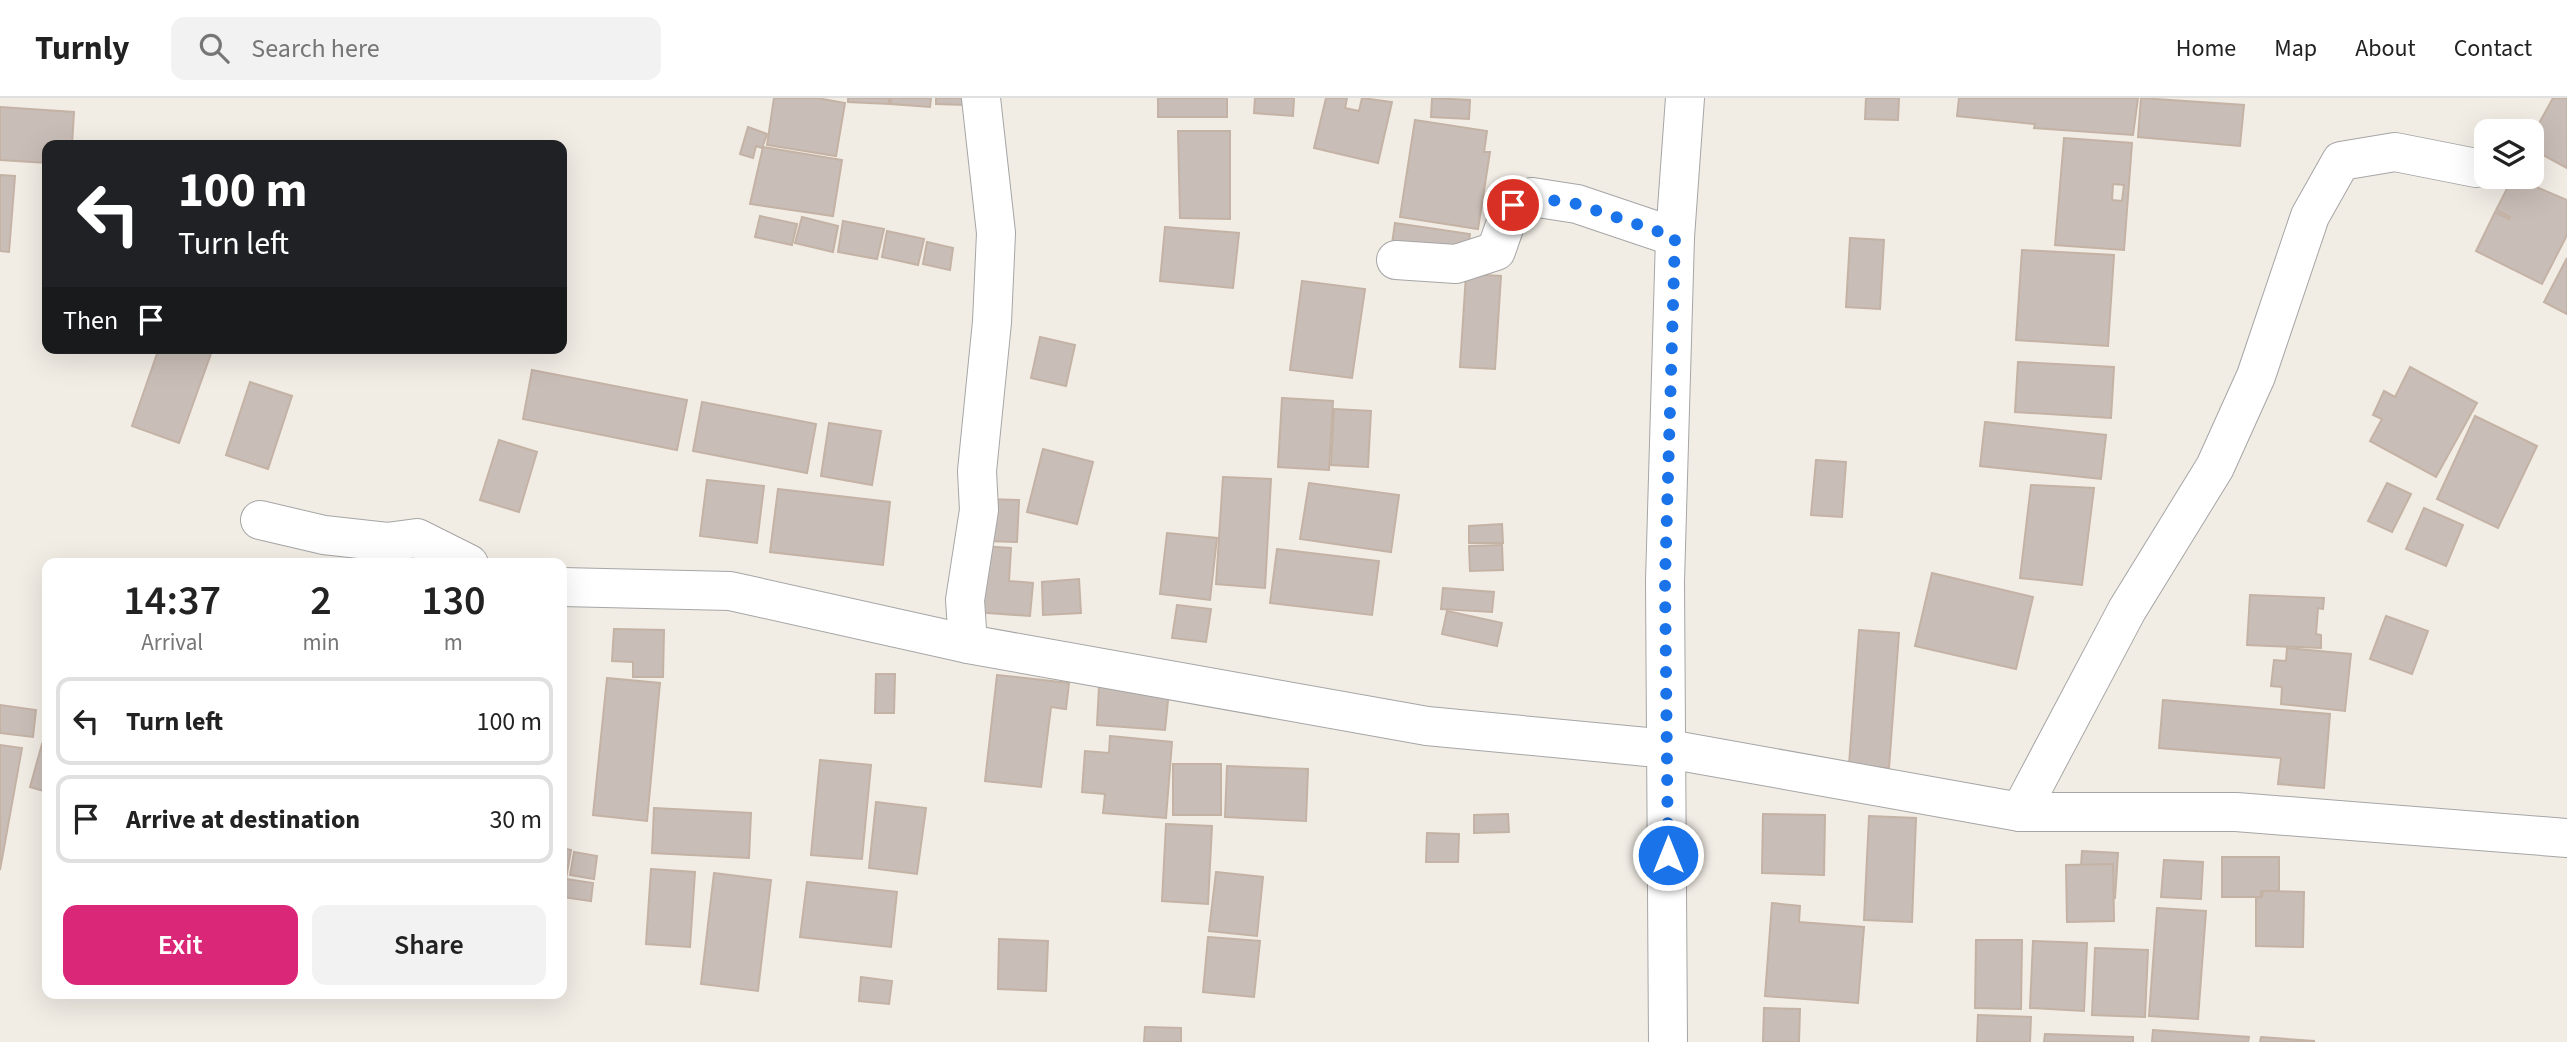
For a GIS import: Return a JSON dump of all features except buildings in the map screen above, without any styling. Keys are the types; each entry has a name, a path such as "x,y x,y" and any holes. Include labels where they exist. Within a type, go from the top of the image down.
{"street":[{"path":"968,644 965,600 979,510 977,471 992,322 996,233 981,98"},
{"path":"1668,1042 1665,581 1675,237 1685,98"},
{"path":"2020,812 2127,610 2215,467 2256,376 2310,216 2341,161 2395,152 2474,168"},
{"path":"1396,260 1455,264 1496,251 1513,205 1532,197 1577,204 1675,237"},
{"path":"260,520 296,530 387,542 417,538 457,558"},
{"path":"567,587 730,591 968,644 1427,726 1668,749 2020,812 2236,812 2567,838"}],"route":[{"path":"1513,205 1532,197 1577,204 1675,237 1665,581 1668,855"}]}
